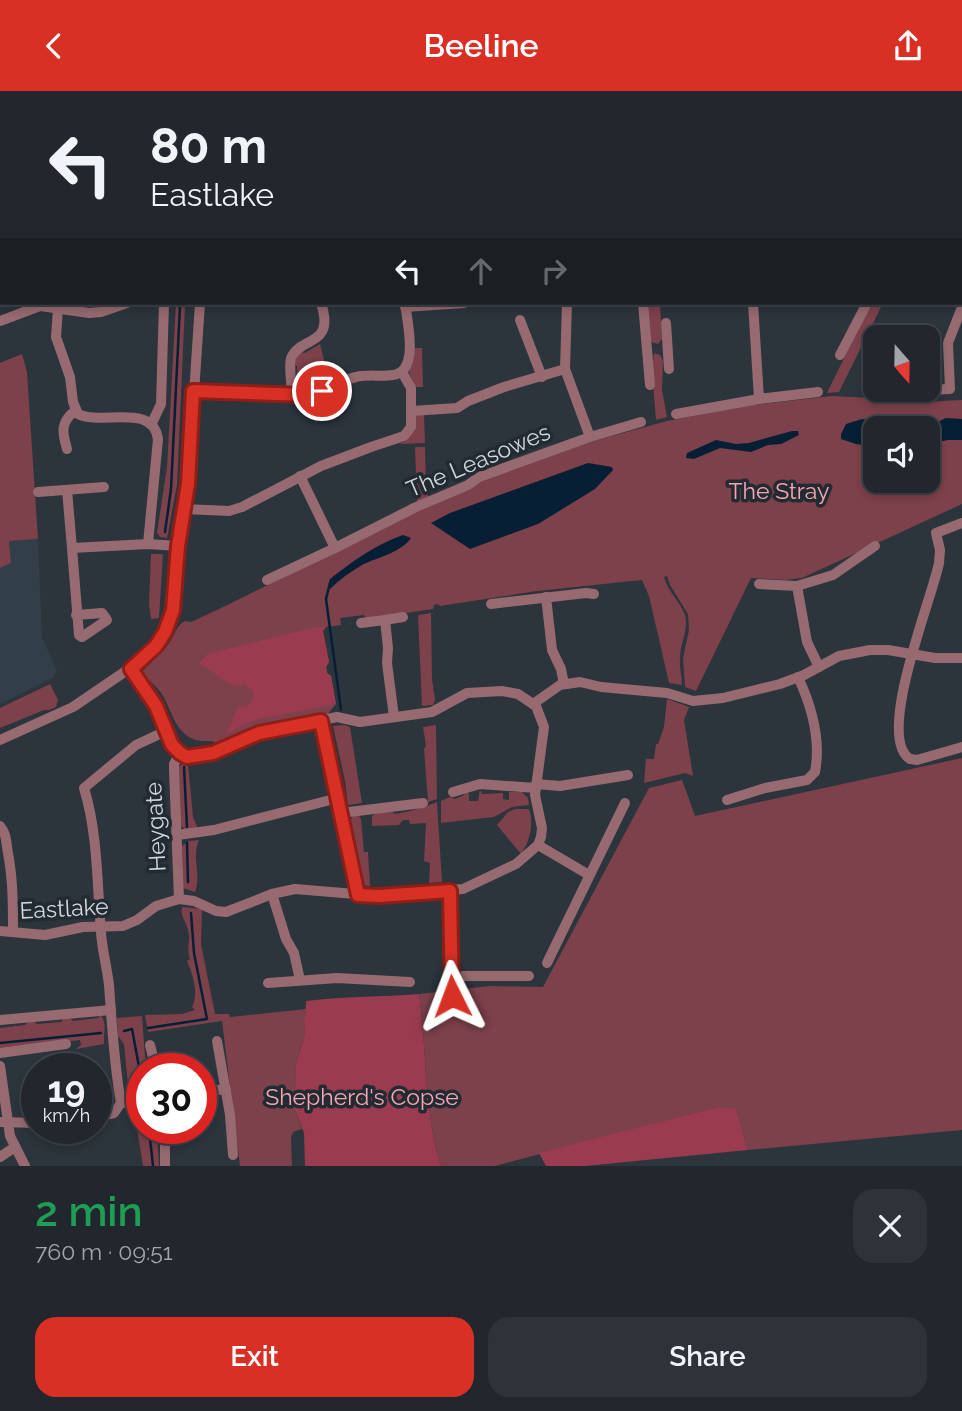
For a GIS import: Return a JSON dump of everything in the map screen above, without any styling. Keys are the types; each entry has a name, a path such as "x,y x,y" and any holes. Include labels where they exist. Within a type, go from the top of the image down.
{"street":[{"path":"152,423 160,404 164,305"},
{"path":"0,740 73,707 131,669 156,646 169,623 174,601 189,463 200,305"},
{"path":"292,395 290,360 296,350 313,341 321,332 324,315 322,305"},
{"path":"193,391 292,395 317,393 359,376 393,375 402,372 408,365 409,354 405,305"},
{"path":"567,305 565,369 590,437"},
{"path":"643,305 650,385"},
{"path":"753,305 759,399"},
{"path":"840,355 866,305"},
{"path":"0,321 33,307 89,313 109,306"},
{"path":"956,389 948,343 962,307"},
{"path":"58,308 56,339 70,377 76,410 83,417 141,419 152,423 157,430 148,544"},
{"path":"520,320 542,377"},
{"path":"666,323 669,369"},
{"path":"647,349 667,347"},
{"path":"412,411 454,409 504,387 565,369"},
{"path":"184,509 229,511 260,499 300,476 363,449 402,438 411,427 412,411 411,386 402,372"},
{"path":"676,414 759,399 818,392"},
{"path":"67,449 63,426 76,410"},
{"name":"The Leasowes","path":"267,580 480,477 590,437 641,422"},
{"path":"300,476 335,548"},
{"path":"38,492 104,487"},
{"path":"67,490 76,615"},
{"path":"932,520 941,557 898,710 898,732 903,752 908,758 917,760 962,747"},
{"path":"936,533 962,523"},
{"path":"72,548 148,544 178,546"},
{"path":"759,584 797,586 833,575 875,546"},
{"path":"797,586 806,637 819,667"},
{"path":"491,604 594,594"},
{"path":"546,597 552,646 564,684"},
{"path":"361,623 403,617"},
{"path":"385,620 394,717"},
{"path":"533,704 564,684 585,683 601,687 667,692 695,701 723,698 772,687 839,656 864,651 888,650 935,658 962,658"},
{"path":"131,669 154,701 172,745 187,757 202,755 259,733 337,717 360,722 435,712 461,695 475,692 511,692 521,695 533,704 542,718 544,731 536,786 536,804 542,828 538,845 516,865 478,884 450,891 379,896 295,888 226,912 180,899"},
{"path":"727,800 772,786 807,780 815,772 814,720 798,677"},
{"path":"321,721 358,895"},
{"path":"112,1113 121,1103 100,926 100,891 92,820 84,788 136,745 166,731"},
{"name":"Heygate","path":"180,753 174,764 180,899"},
{"path":"453,792 480,784 560,786 628,775"},
{"path":"177,835 214,830 338,798"},
{"path":"341,813 423,803"},
{"path":"547,963 625,803"},
{"path":"0,826 5,832 12,869 15,900 13,932"},
{"path":"538,845 589,875"},
{"path":"450,891 452,996"},
{"path":"272,894 286,939 294,953 300,981"},
{"name":"Eastlake","path":"0,931 45,935 75,928 127,925 156,907 180,899"},
{"path":"450,976 529,976"},
{"path":"268,983 351,978 411,982"},
{"path":"0,1020 111,1010"},
{"path":"217,1041 226,1089 233,1155"},
{"path":"0,1053 66,1044"},
{"path":"150,1045 152,1053"},
{"path":"0,1066 4,1122 24,1166"},
{"path":"217,1090 226,1089"},
{"path":"121,1103 126,1103"},
{"path":"165,1144 165,1165"},
{"path":"0,1157 15,1147"}],"shaded area":[{"path":"38,539 42,638 57,670 53,678 0,704 0,568 11,563 9,541"}],"green space":[{"path":"176,305 185,305 177,485 167,538 160,537 157,533 167,467"},
{"path":"647,305 660,305 662,339 658,344 651,342"},
{"path":"870,305 882,305 872,325 863,325 863,343 839,392 827,393"},
{"path":"320,344 328,376 310,385 296,386 297,366 293,363 300,352 305,353"},
{"path":"413,348 422,348 423,387 415,387 409,372"},
{"path":"654,353 660,355 663,361 662,390 667,417 656,420 652,372"},
{"path":"22,354 27,372 38,539 9,541 11,563 0,568 0,363"},
{"name":"The Stray","path":"832,396 863,398 863,403 940,403 962,400 962,504 802,578 751,578 696,691 685,687 683,658 689,630 688,614 667,576 664,577 666,582 683,610 686,621 680,658 682,685 669,683 649,596 642,580 537,591 440,606 437,604 433,609 366,619 364,615 340,618 341,625 326,627 323,631 329,662 327,673 331,676 336,704 327,715 294,718 292,722 286,723 284,720 267,723 265,727 258,726 220,744 196,740 186,735 176,723 163,695 142,672 165,649 178,627 185,621 191,622 217,610 476,482 594,441 667,421 745,406"},
{"path":"424,414 425,443 399,444 407,440 416,415"},
{"path":"415,447 425,447 426,489 429,498 417,503"},
{"path":"151,554 163,554 159,618 151,619 149,604"},
{"path":"431,613 435,700 433,705 422,706 418,615"},
{"path":"316,627 326,627 323,631 329,662 326,667 331,676 336,704 258,719 225,736 239,706 246,707 253,700 253,691 244,684 235,687 199,663 207,654"},
{"path":"50,684 58,700 56,707 0,728 0,708"},
{"path":"667,699 689,707 684,720 693,776 685,773 644,783 646,759 654,759 656,744 664,727"},
{"path":"436,725 437,799 428,802 423,727"},
{"path":"333,726 350,727 362,803 348,805"},
{"path":"962,758 962,1130 748,1150 736,1110 718,1107 495,1166 441,1166 429,1102 419,994 489,986 543,987 649,788 682,780 695,816"},
{"path":"183,763 188,764 193,817 198,829 185,830 180,824 178,768"},
{"path":"480,790 482,794 503,793 503,799 509,800 509,792 522,792 528,798 529,805 512,807 494,817 441,823 441,801 450,797 455,799 466,792 469,794 469,801 478,801"},
{"path":"437,802 442,882 429,883 430,863 424,861 426,823 410,824 409,820 403,820 399,825 372,826 372,816 391,811 395,814 406,812"},
{"path":"529,809 531,821 527,844 521,854 497,825 508,812"},
{"path":"353,816 359,816 361,819 364,852 368,852 370,886 360,885 350,821"},
{"path":"199,840 195,892 183,888 182,846 189,841"},
{"path":"182,907 202,909 201,944 215,1014 229,1014 230,1017 306,1009 304,1038 296,1063 295,1110 302,1129 293,1132 291,1137 292,1166 240,1166 222,1021 148,1032 145,1015 182,1014 195,1010 192,1007 194,984 187,961 190,959 189,934 182,916"},
{"name":"Shepherd's Copse","path":"419,994 429,1103 441,1166 305,1166 304,1133 295,1110 295,1089 296,1063 304,1038 306,1001"},
{"path":"101,1015 105,1026 104,1044 76,1049 81,1045 80,1040 0,1050 0,1028 25,1025 33,1021 37,1024 61,1022 64,1018 70,1018 73,1021 98,1018"},
{"path":"142,1016 145,1053 126,1053 126,1064 124,1044 118,1036 117,1018"},
{"path":"718,1107 736,1109 748,1150 585,1166 546,1166 539,1153"},
{"path":"140,1144 158,1144 159,1166 143,1166"}],"water":[{"path":"946,418 962,419 962,440 940,442 940,421"},
{"path":"863,419 863,445 841,439 846,424"},
{"path":"798,431 799,435 781,444 768,445 751,452 720,448 694,459 686,458 687,453 716,440 736,444 749,443"},
{"path":"588,463 612,467 613,470 595,489 538,524 470,549 431,523 450,513"},
{"path":"403,535 411,538 401,547 362,565 330,589 330,579 347,566"}],"waterway":[{"path":"165,532 171,489 180,306"},
{"path":"329,587 326,599 341,710"},
{"path":"184,767 187,827"},
{"path":"187,843 188,882"},
{"path":"148,1028 207,1019 194,953 191,913"},
{"path":"124,1031 132,1029 136,1053"},
{"path":"0,1043 101,1033"},
{"path":"151,1144 153,1166"}],"route":[{"path":"322,391 305,395 193,391 188,484 178,546 173,610 165,632 156,646 131,669 149,692 172,745 187,757 213,753 259,733 321,721 358,895 450,891 452,996"}]}
